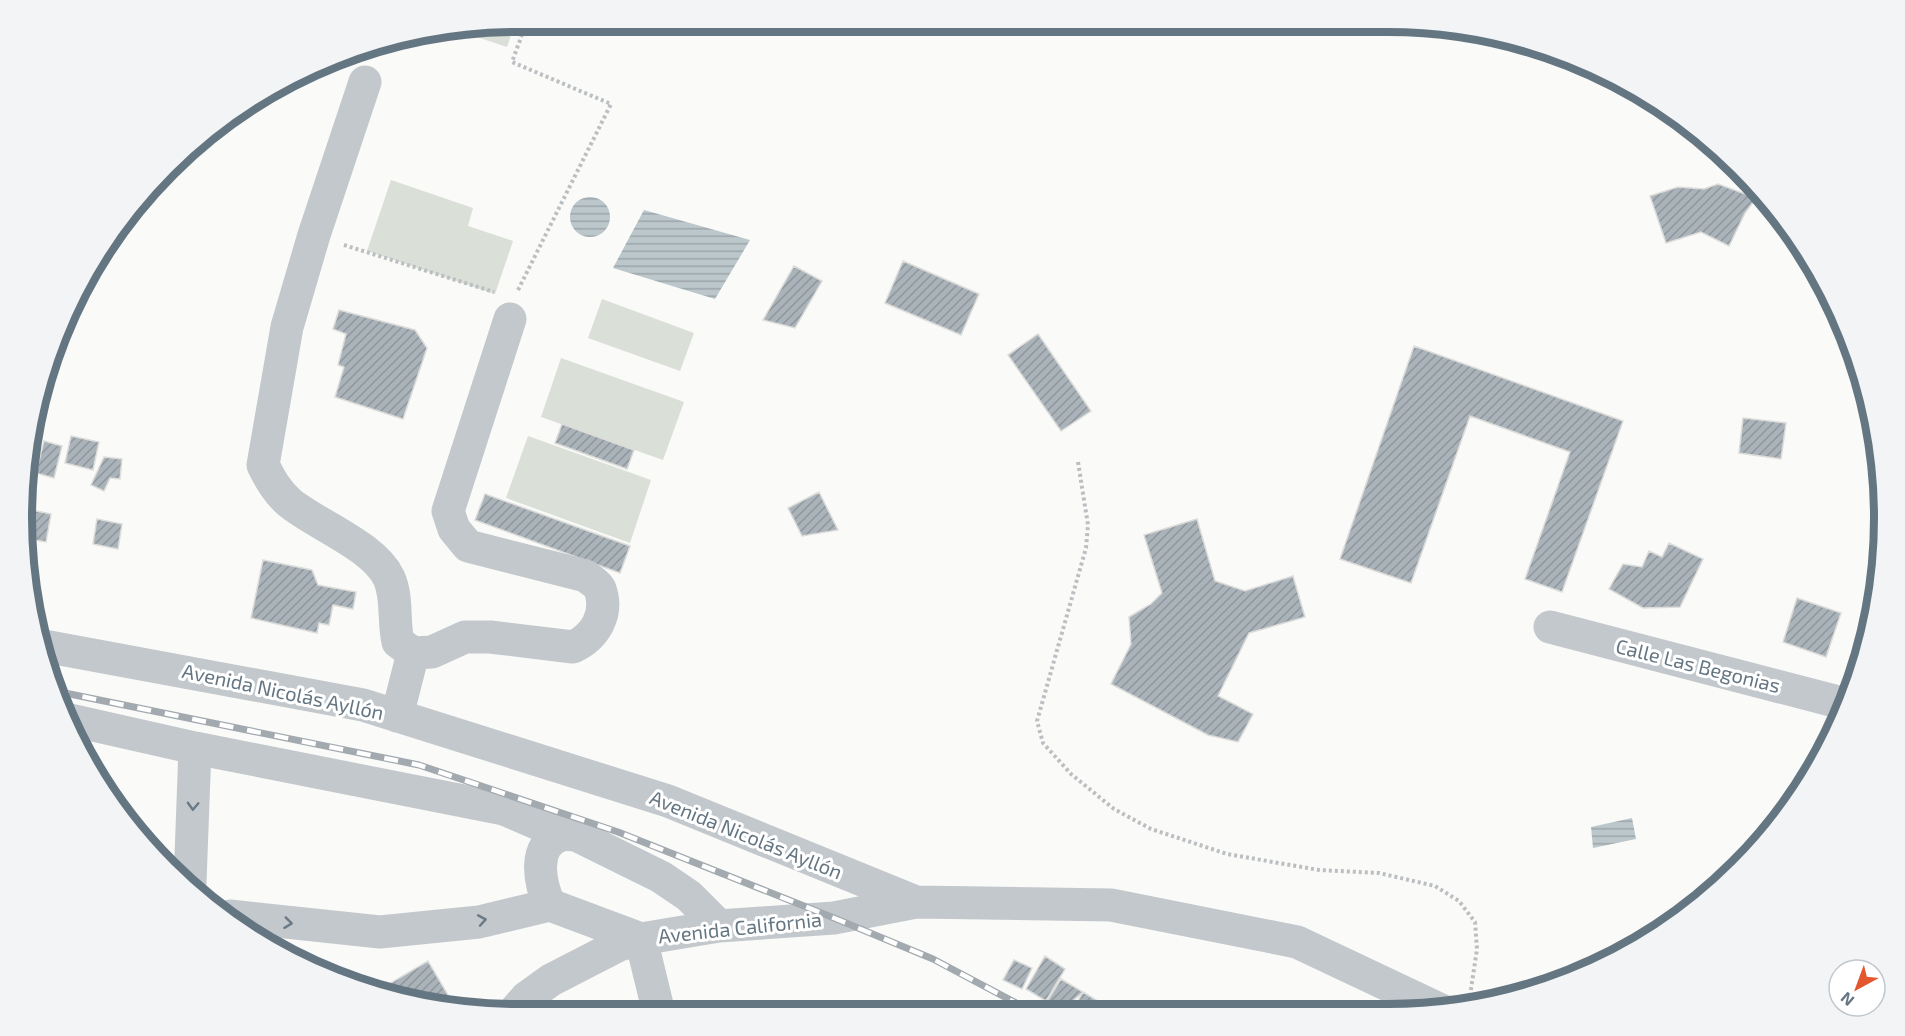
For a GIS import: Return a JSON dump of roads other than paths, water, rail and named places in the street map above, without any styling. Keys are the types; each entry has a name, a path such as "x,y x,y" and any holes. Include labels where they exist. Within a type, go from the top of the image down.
{"street":[{"path":"365,82 314,235 287,327 263,465 272,484 290,502 374,558 389,577 395,597 395,629 398,642 413,653 432,652 465,637 490,637 573,647 584,642 594,632 603,612 599,588 586,576 468,546 454,529 448,510 512,309"},
{"name":"Calle Las Begonias","path":"1550,627 1837,702"},
{"name":"Avenida Nicolás Ayllón","path":"49,647 363,705 668,801 916,902 1112,905 1297,942 1448,1000"},
{"path":"397,716 413,653"},
{"path":"77,721 195,748 504,809 562,834 576,835 661,877 689,896 719,926"},
{"path":"190,878 195,748"},
{"path":"550,905 544,894 540,856 549,842 562,834"},
{"name":"Avenida California","path":"521,1004 551,980 620,945 641,939 719,926 834,918 916,902"},
{"path":"240,917 380,932 479,921 550,905 641,939 657,1004"}],"railway":[{"path":"65,693 419,765 618,832 834,918 933,959 1018,1004"}]}
